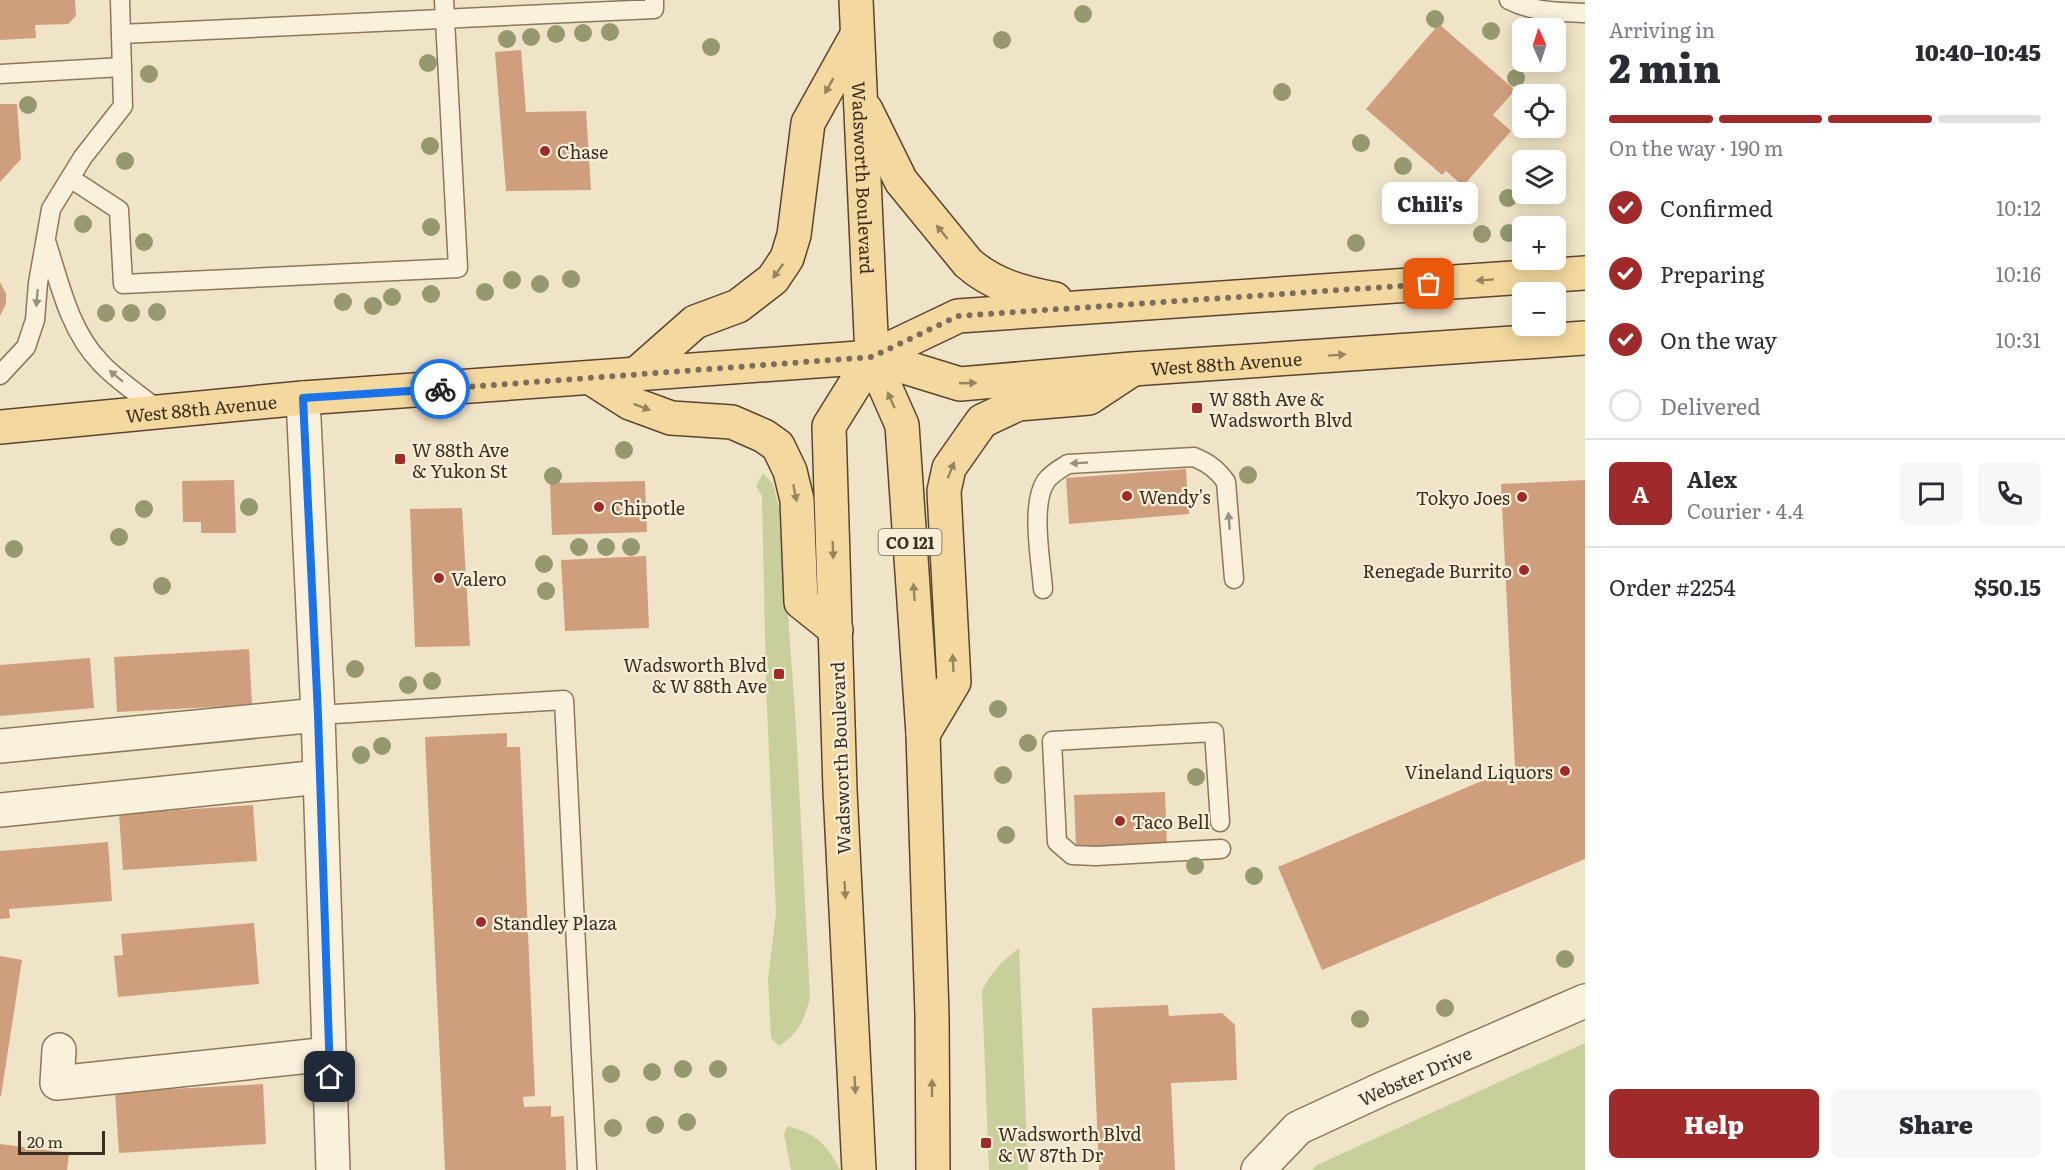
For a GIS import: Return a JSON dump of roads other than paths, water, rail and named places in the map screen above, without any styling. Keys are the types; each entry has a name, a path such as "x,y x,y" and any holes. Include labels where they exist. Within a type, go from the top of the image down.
{"main road":[{"name":"Wadsworth Boulevard","path":"856,0 872,357 902,425 923,734 931,968 933,1170"},
{"path":"635,375 695,322 738,306 773,279 787,258 794,235 808,123 857,35"},
{"path":"860,97 901,181 968,263 981,275 1021,293 1093,306"},
{"name":"West 88th Avenue","path":"0,427 303,398 872,357 958,316 1585,273"},
{"name":"West 88th Avenue","path":"872,357 960,384 1132,369 1585,338"},
{"name":"Wadsworth Boulevard","path":"859,1170 840,789 829,426 872,357"},
{"path":"923,734 954,682 944,491 949,468 982,421 1018,404 1089,398 1132,369"},
{"path":"591,378 630,403 671,418 732,422 764,436 778,446 790,471 797,500 801,602 836,630"}],"street":[{"path":"303,398 318,715 333,1170"},
{"path":"0,746 318,715"},
{"path":"0,810 320,777"},
{"name":"Webster Drive","path":"1258,1170 1298,1128 1585,1001"},
{"path":"59,1050 57,1083 329,1054"}],"lane":[{"path":"0,375 26,347 35,320 38,283 51,209 82,157 123,106 120,0"},
{"path":"70,178 119,210 123,284 458,268 444,0"},
{"path":"121,34 654,9 654,0"},
{"path":"1509,0 1520,6 1585,13"},
{"path":"0,74 122,67"},
{"path":"46,240 75,326 87,344 100,362 162,412"},
{"path":"1043,589 1037,507 1040,491 1054,472 1068,464 1194,457 1207,462 1219,472 1226,482 1234,579"},
{"path":"318,715 564,700 587,1170"},
{"path":"1220,822 1214,732 1052,741 1057,842 1072,855 1096,856 1221,849"}],"place":[{"name":"Chase","path":"545,151"},
{"name":"Chili's","path":"1429,284"},
{"name":"W 88th Ave & Wadsworth Blvd","path":"1197,408"},
{"name":"W 88th Ave & Yukon St","path":"400,459"},
{"name":"Wendy's","path":"1127,496"},
{"name":"Tokyo Joes","path":"1522,497"},
{"name":"Chipotle","path":"599,507"},
{"name":"Renegade Burrito","path":"1524,570"},
{"name":"Valero","path":"439,578"},
{"name":"Wadsworth Blvd & W 88th Ave","path":"779,674"},
{"name":"Vineland Liquors","path":"1565,771"},
{"name":"Taco Bell","path":"1120,821"},
{"name":"Standley Plaza","path":"481,922"},
{"name":"Wadsworth Blvd & W 87th Dr","path":"986,1143"}]}
